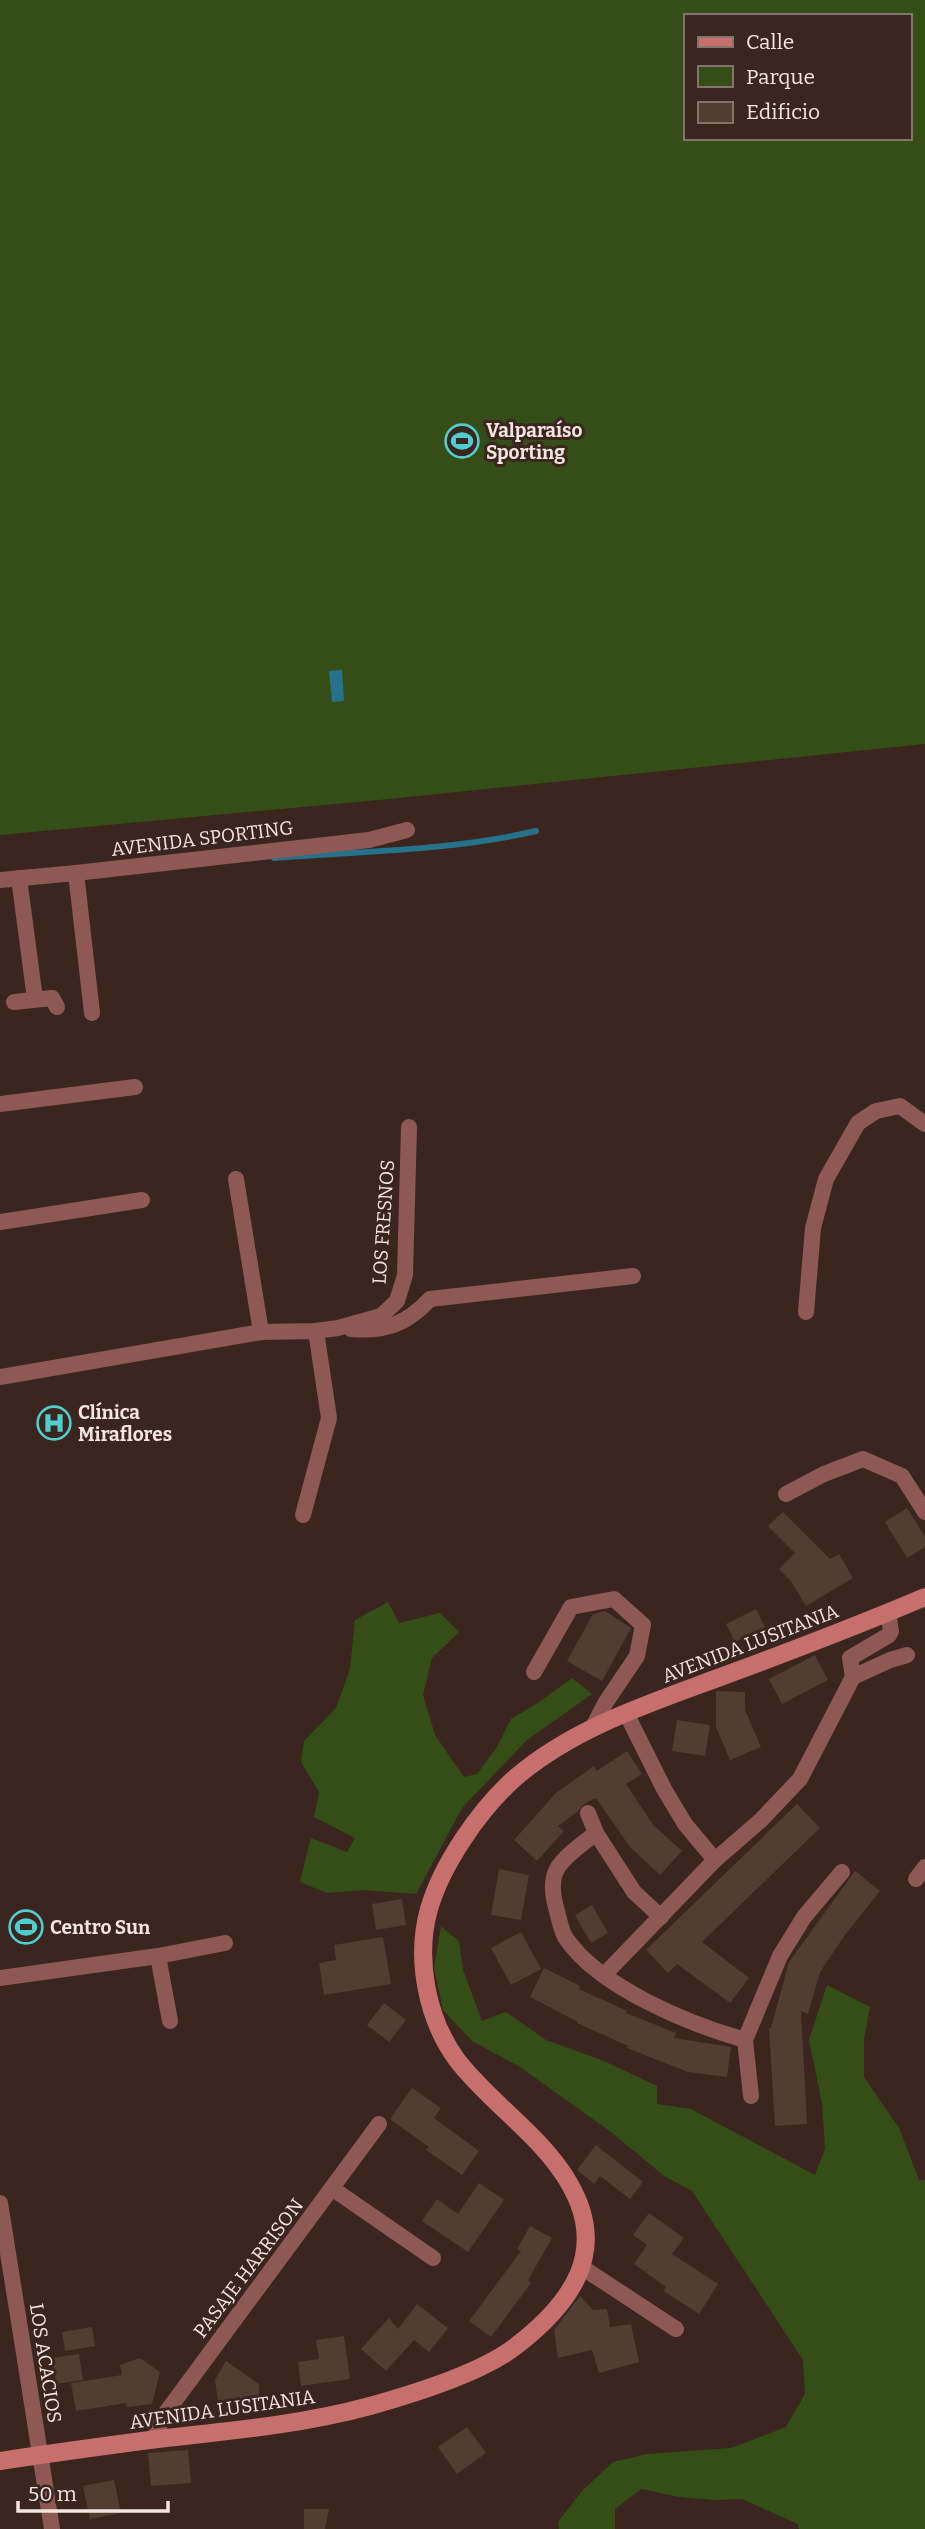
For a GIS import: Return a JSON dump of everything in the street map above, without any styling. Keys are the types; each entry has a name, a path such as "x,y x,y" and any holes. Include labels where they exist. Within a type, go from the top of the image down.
{"street":[{"name":"AVENIDA SPORTING","path":"0,880 369,840 407,830"},
{"path":"75,873 92,1013"},
{"path":"19,878 35,999"},
{"path":"14,1002 52,998 57,1007"},
{"path":"0,1104 135,1087"},
{"path":"806,1312 813,1227 826,1179 846,1141 858,1123 876,1111 900,1106 925,1124"},
{"name":"LOS FRESNOS","path":"0,1377 261,1332 338,1328 382,1316 397,1301 405,1275 409,1127"},
{"path":"236,1179 261,1332"},
{"path":"0,1222 142,1200"},
{"path":"338,1328 374,1331 416,1315 430,1299 633,1276"},
{"path":"303,1515 329,1418 316,1331"},
{"path":"786,1494 824,1474 863,1459 902,1476 925,1511"},
{"name":"AVENIDA LUSITANIA","path":"0,2462 154,2440 282,2426 370,2406 432,2386 480,2366 515,2347 552,2313 583,2268 587,2247 579,2201 546,2153 458,2061 440,2034 429,2000 424,1937 429,1909 441,1881 476,1822 494,1799 517,1777 557,1748 626,1713 925,1597"},
{"path":"534,1672 571,1607 614,1600 643,1625 637,1656 606,1702 592,1729"},
{"path":"605,1974 715,1860 761,1820 800,1779 853,1677 850,1658 889,1635 891,1631 888,1612"},
{"path":"853,1677 907,1655"},
{"path":"626,1713 664,1789 685,1824 715,1860"},
{"path":"588,1813 597,1833 634,1892 661,1917"},
{"path":"597,1833 568,1856 556,1870 552,1895 564,1934 582,1958 647,2002 705,2029 745,2040"},
{"path":"751,2096 745,2040 780,1956 804,1917 842,1871"},
{"path":"0,1978 158,1956 225,1942"},
{"path":"158,1956 170,2021"},
{"name":"PASAJE HARRISON","path":"154,2440 162,2418 380,2124"},
{"path":"333,2189 433,2258"},
{"name":"LOS ACACIOS","path":"0,2203 52,2529"},
{"path":"583,2268 676,2329"}],"green space":[{"name":"Valparaíso Sporting","path":"0,0 925,0 925,744 389,799 0,835"},
{"path":"388,1602 399,1623 440,1613 459,1632 432,1658 423,1695 435,1735 464,1777 477,1774 497,1747 511,1719 572,1678 592,1694 527,1740 462,1808 416,1894 365,1890 327,1893 300,1882 311,1838 347,1852 355,1838 314,1817 319,1792 301,1762 304,1741 336,1708 350,1669 355,1620"},
{"path":"441,1926 459,1941 463,1970 482,2021 506,2012 546,2040 604,2061 657,2086 657,2104 691,2109 815,2175 825,2149 822,2103 809,2040 827,1985 870,2007 864,2039 864,2077 899,2128 919,2180 925,2180 925,2529 799,2529 798,2524 742,2499 679,2497 641,2489 615,2509 615,2529 559,2529 558,2522 582,2491 613,2462 647,2454 731,2448 786,2427 805,2394 803,2360 692,2191 664,2176 611,2132 520,2067 472,2041 443,2010 434,1968"}],"water":[{"path":"342,670 344,701 332,702 329,671"}],"building":[{"path":"907,1508 925,1537 925,1547 907,1558 885,1522"},
{"path":"783,1512 830,1559 839,1554 853,1578 806,1606 791,1581 779,1569 795,1553 768,1526"},
{"path":"756,1609 765,1627 735,1642 726,1624"},
{"path":"605,1611 631,1628 602,1681 567,1661 593,1614"},
{"path":"815,1655 828,1680 782,1704 769,1679"},
{"path":"716,1691 745,1692 745,1710 761,1747 730,1760 716,1727"},
{"path":"677,1720 710,1725 705,1756 672,1751"},
{"path":"627,1751 642,1774 626,1784 653,1825 682,1851 660,1875 630,1847 596,1798 584,1804 558,1826 564,1831 537,1861 514,1840 556,1793 594,1766 597,1771"},
{"path":"797,1804 820,1828 702,1942 749,1978 730,2003 677,1964 668,1973 646,1950"},
{"path":"499,1869 529,1875 521,1920 491,1915"},
{"path":"855,1871 880,1891 820,1972 808,2014 801,2011 807,2124 775,2126 769,2028 789,1962"},
{"path":"402,1899 406,1925 376,1930 372,1904"},
{"path":"592,1905 608,1933 591,1943 575,1915"},
{"path":"521,1932 541,1969 511,1985 491,1948"},
{"path":"383,1937 391,1984 324,1995 319,1963 336,1960 334,1945"},
{"path":"544,1968 580,1986 579,1989 627,2011 626,2013 676,2033 674,2038 731,2047 727,2077 688,2072 627,2048 628,2046 577,2023 530,1997"},
{"path":"384,2003 406,2020 389,2042 367,2025"},
{"path":"412,2088 441,2108 434,2118 479,2151 462,2175 426,2150 429,2147 390,2119"},
{"path":"596,2145 643,2182 630,2199 600,2176 594,2184 577,2170"},
{"path":"479,2183 504,2200 468,2252 422,2221 437,2199 458,2214"},
{"path":"649,2213 684,2238 672,2254 718,2284 699,2314 664,2291 666,2287 634,2264 647,2245 633,2235"},
{"path":"530,2226 552,2238 528,2280 531,2283 491,2337 469,2321 521,2251 517,2249"},
{"path":"580,2296 593,2310 607,2309 610,2327 631,2324 639,2362 599,2373 592,2350 558,2358 554,2330"},
{"path":"417,2304 448,2328 429,2352 414,2340 386,2371 361,2349 389,2318 398,2329"},
{"path":"92,2327 95,2346 65,2351 62,2332"},
{"path":"344,2336 350,2379 301,2386 298,2362 319,2359 316,2340"},
{"path":"79,2354 83,2380 56,2384 52,2358"},
{"path":"140,2358 160,2372 152,2404 127,2407 126,2403 76,2411 71,2383 122,2375 120,2365"},
{"path":"226,2361 259,2384 259,2400 218,2402 215,2380"},
{"path":"467,2427 486,2453 457,2474 438,2447"},
{"path":"188,2450 191,2483 151,2486 148,2453"},
{"path":"114,2480 121,2513 90,2519 83,2486"},
{"path":"304,2509 329,2509 325,2529 304,2529"}],"waterway":[{"path":"274,858 471,843 536,831"}],"place":[{"name":"Valparaíso Sporting","path":"462,441"},
{"name":"Clínica Miraflores","path":"54,1423"},
{"name":"Centro Sun","path":"26,1927"}]}
